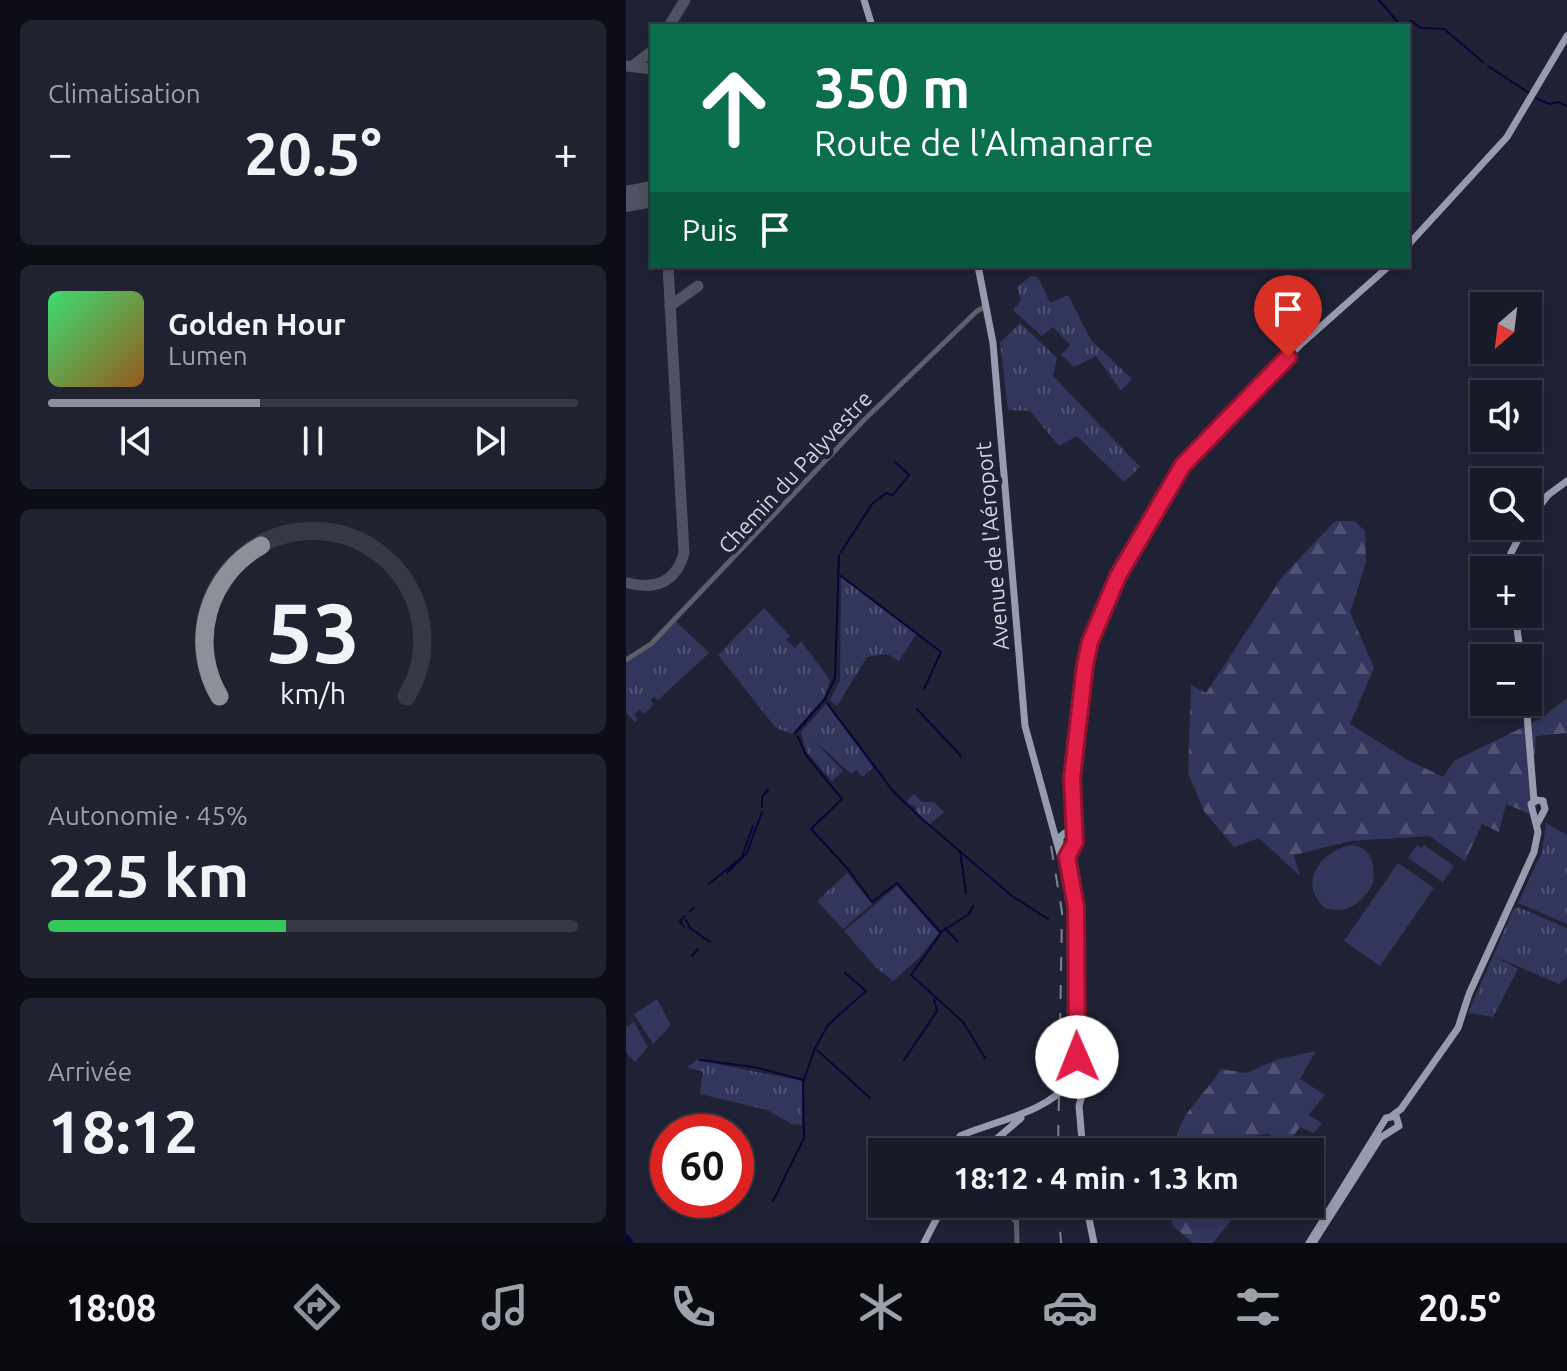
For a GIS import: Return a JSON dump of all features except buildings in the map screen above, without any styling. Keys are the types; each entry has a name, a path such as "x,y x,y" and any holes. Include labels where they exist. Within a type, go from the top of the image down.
{"main road":[{"path":"864,0 871,24"},
{"path":"1410,243 1512,130 1567,36"},
{"name":"Avenue de l'Aéroport","path":"979,268 988,305 1025,726 1066,876"},
{"path":"1064,840 1075,840 1072,778 1087,654 1124,563 1195,451 1300,345 1387,268"},
{"path":"1542,503 1567,481"},
{"path":"1527,716 1533,786 1538,801 1545,807 1537,813"},
{"path":"1311,1243 1385,1122 1396,1117 1458,1028 1467,999 1534,852 1537,813 1531,807 1538,801"},
{"path":"1075,816 1064,840 1072,918 1073,1089 1080,1138"},
{"name":"Avenue de l'Aéroport","path":"1051,825 1064,840"},
{"path":"1064,840 1076,907 1073,1089"},
{"path":"959,1138 1073,1089"},
{"path":"999,1138 1019,1119 1073,1089"},
{"path":"1311,1243 1380,1138 1399,1126 1396,1117"},
{"path":"1385,1122 1393,1129"},
{"path":"975,1133 978,1138"},
{"path":"922,1243 935,1218"},
{"path":"1089,1218 1094,1243"}],"street":[{"name":"Chemin du Palyvestre","path":"626,660 651,644 865,419 977,311 988,305"},
{"path":"1015,1218 1016,1242"}],"green space":[{"path":"1031,276 1038,277 1050,303 1068,295 1091,340 1132,379 1121,391 1096,356 1074,367 1061,355 1070,345 1053,327 1042,336 1013,310 1021,300 1017,287"},
{"path":"1020,323 1057,358 1053,376 1140,467 1124,482 1077,436 1059,446 1030,411 1008,410 1000,343"},
{"path":"1335,521 1354,521 1365,531 1366,563 1350,612 1374,668 1350,724 1406,759 1443,777 1454,761 1542,718 1567,698 1567,733 1536,736 1530,814 1506,804 1499,832 1482,824 1465,861 1429,836 1350,841 1294,855 1300,876 1259,838 1234,847 1204,811 1188,773 1191,685 1206,693 1282,577"},
{"path":"841,576 916,634 899,661 887,654 867,657 837,706 830,700 840,681"},
{"path":"764,608 790,636 786,640 795,648 801,641 830,680 824,698 792,734 776,728 718,655"},
{"path":"676,621 709,653 658,700 654,697 650,700 654,704 644,714 639,710 634,715 638,719 635,722 626,713 626,663 652,646"},
{"path":"826,704 873,767 863,777 856,770 851,774 813,739 843,771 832,781 806,751 801,732"},
{"path":"914,794 922,802 934,802 944,812 929,825 915,811 916,807 906,802"},
{"path":"1546,823 1567,835 1567,924 1518,903 1542,852"},
{"path":"1352,845 1364,850 1371,859 1373,883 1365,896 1354,905 1341,910 1325,908 1313,888 1316,869 1331,853"},
{"path":"1417,845 1421,848 1424,845 1454,866 1443,882 1408,858"},
{"path":"1398,863 1434,888 1380,966 1344,941"},
{"path":"847,873 872,904 843,929 817,901"},
{"path":"897,886 939,933 919,958 893,981 844,931"},
{"path":"1514,908 1567,928 1567,977 1559,984 1494,956 1518,969 1493,1017 1468,1013"},
{"path":"657,999 671,1025 653,1044 634,1014"},
{"path":"634,1022 648,1047 635,1062 626,1052 626,1027"},
{"path":"1316,1051 1300,1079 1325,1095 1308,1115 1322,1123 1314,1133 1300,1127 1292,1138 1275,1138 1269,1134 1251,1138 1176,1138 1185,1116 1221,1069 1246,1073 1279,1059"},
{"path":"697,1060 802,1081 802,1125 792,1124 767,1110 700,1094 703,1072 687,1067"},
{"path":"1170,1218 1233,1218 1213,1243 1193,1243 1173,1226"}],"waterway":[{"path":"1379,0 1399,24"},
{"path":"1408,24 1411,21 1421,28 1444,29 1483,62"},
{"path":"1488,66 1529,93"},
{"path":"1536,98 1549,104 1558,102 1567,106"},
{"path":"841,552 872,504 886,493 893,495 909,475 895,462"},
{"path":"795,733 825,699 835,678 839,555"},
{"path":"841,576 941,652 924,689"},
{"path":"827,703 893,791 1012,896 1048,919"},
{"path":"917,709 961,756"},
{"path":"798,737 806,755 842,799 811,829 848,869 872,902 897,883 941,933 911,975 963,1022 985,1058"},
{"path":"762,807 762,797 768,790"},
{"path":"727,873 747,853 762,812"},
{"path":"709,884 742,857 753,826"},
{"path":"960,851 966,893"},
{"path":"941,932 969,914 973,906"},
{"path":"690,911 694,908"},
{"path":"684,927 680,921 685,916"},
{"path":"686,920 690,928 710,942"},
{"path":"945,928 958,942"},
{"path":"692,956 698,949"},
{"path":"773,1201 804,1138 803,1083 815,1048 828,1025 866,991 845,973"},
{"path":"904,1060 937,1011 934,999"},
{"path":"817,1050 870,1098"},
{"path":"700,1060 754,1067 804,1080"},
{"path":"626,1238 630,1243"}],"taxiway":[{"path":"670,24 685,0"},
{"path":"634,65 650,53"},
{"path":"626,66 650,69"},
{"path":"628,583 647,585 664,582 676,571 684,553 668,268"},
{"path":"670,306 698,286"}],"runway":[{"path":"626,199 650,194"}],"railway":[{"path":"1051,846 1062,912 1058,1138"},
{"path":"1059,1218 1061,1243"}],"route":[{"path":"1077,1057 1076,907 1067,857 1068,848 1075,842 1072,778 1090,642 1124,563 1183,465 1288,357"}]}
